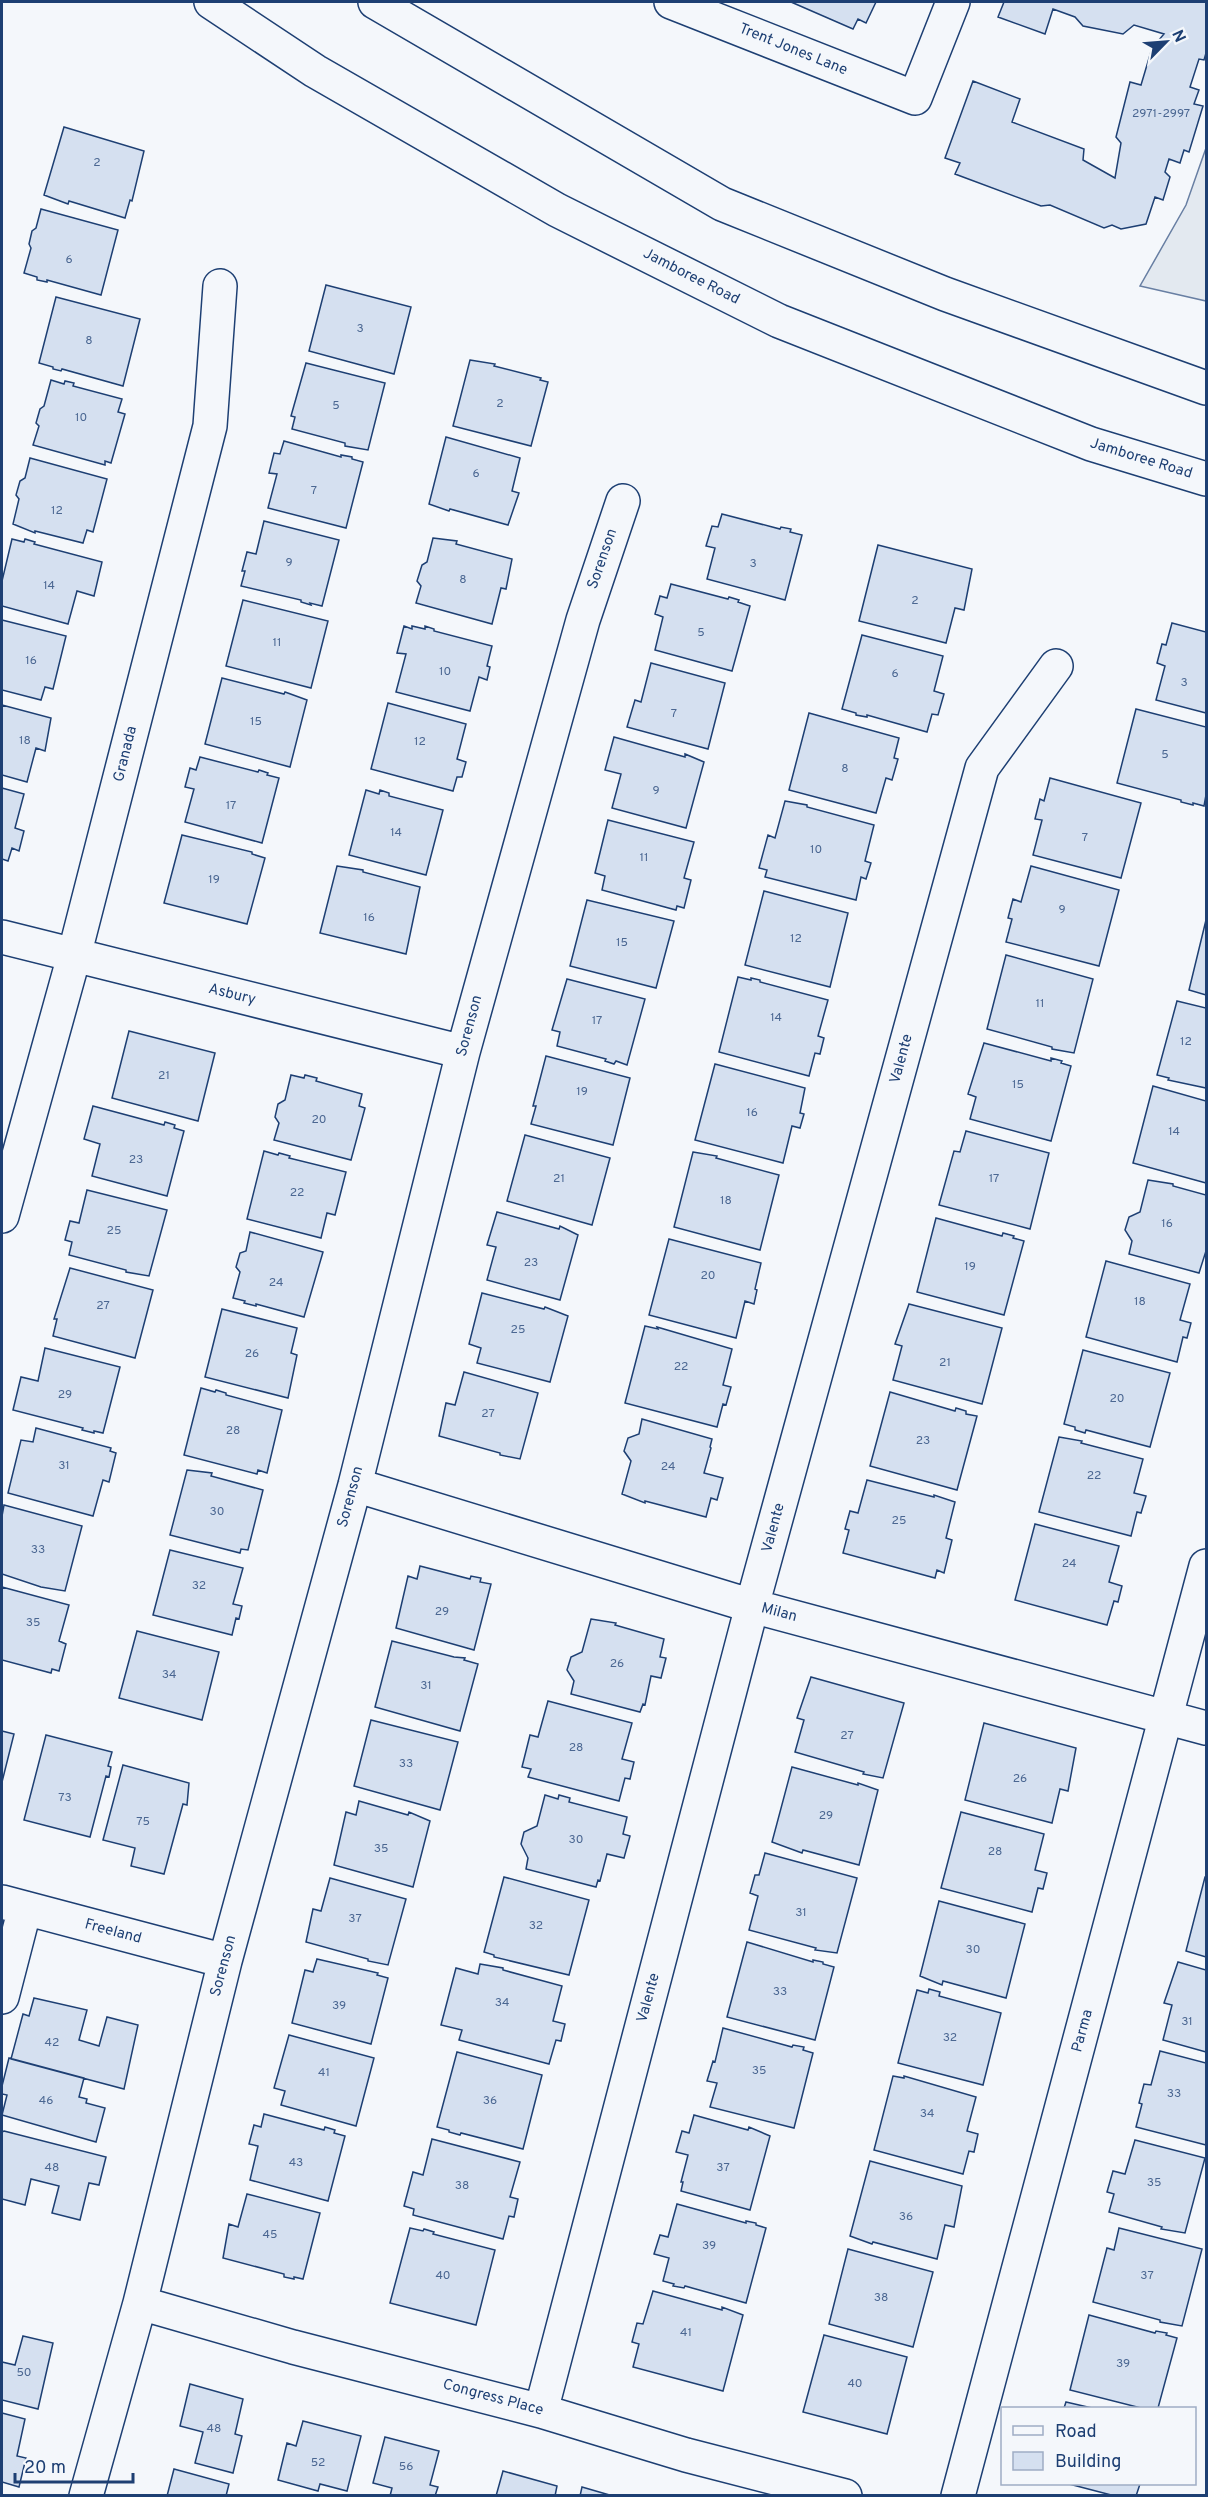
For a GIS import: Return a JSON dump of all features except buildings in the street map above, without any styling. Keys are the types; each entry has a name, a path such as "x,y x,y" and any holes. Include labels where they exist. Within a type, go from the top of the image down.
{"street":[{"name":"Jamboree Road","path":"211,2 315,71 557,210 779,321 1090,444 1206,479"},
{"path":"375,2 722,204 945,294 1206,388"},
{"name":"Trent Jones Lane","path":"671,2 915,98 953,2"},
{"name":"Granada","path":"2,1216 75,956 210,426 220,286"},
{"name":"Sorenson","path":"86,2496 140,2303 225,1961 355,1485 463,1052 583,620 622,501"},
{"name":"Valente","path":"541,2411 752,1606 982,768 1056,666"},
{"name":"Asbury","path":"2,937 463,1052"},
{"name":"Milan","path":"355,1485 752,1606 1206,1728"},
{"name":"Parma","path":"958,2496 1206,1566"},
{"path":"2,1997 13,1905"},
{"name":"Freeland","path":"13,1905 225,1961"},
{"name":"Congress Place","path":"140,2303 293,2347 541,2411 686,2455 845,2496"}],"shaded area":[{"path":"1206,148 1206,301 1140,286 1186,205"}]}
